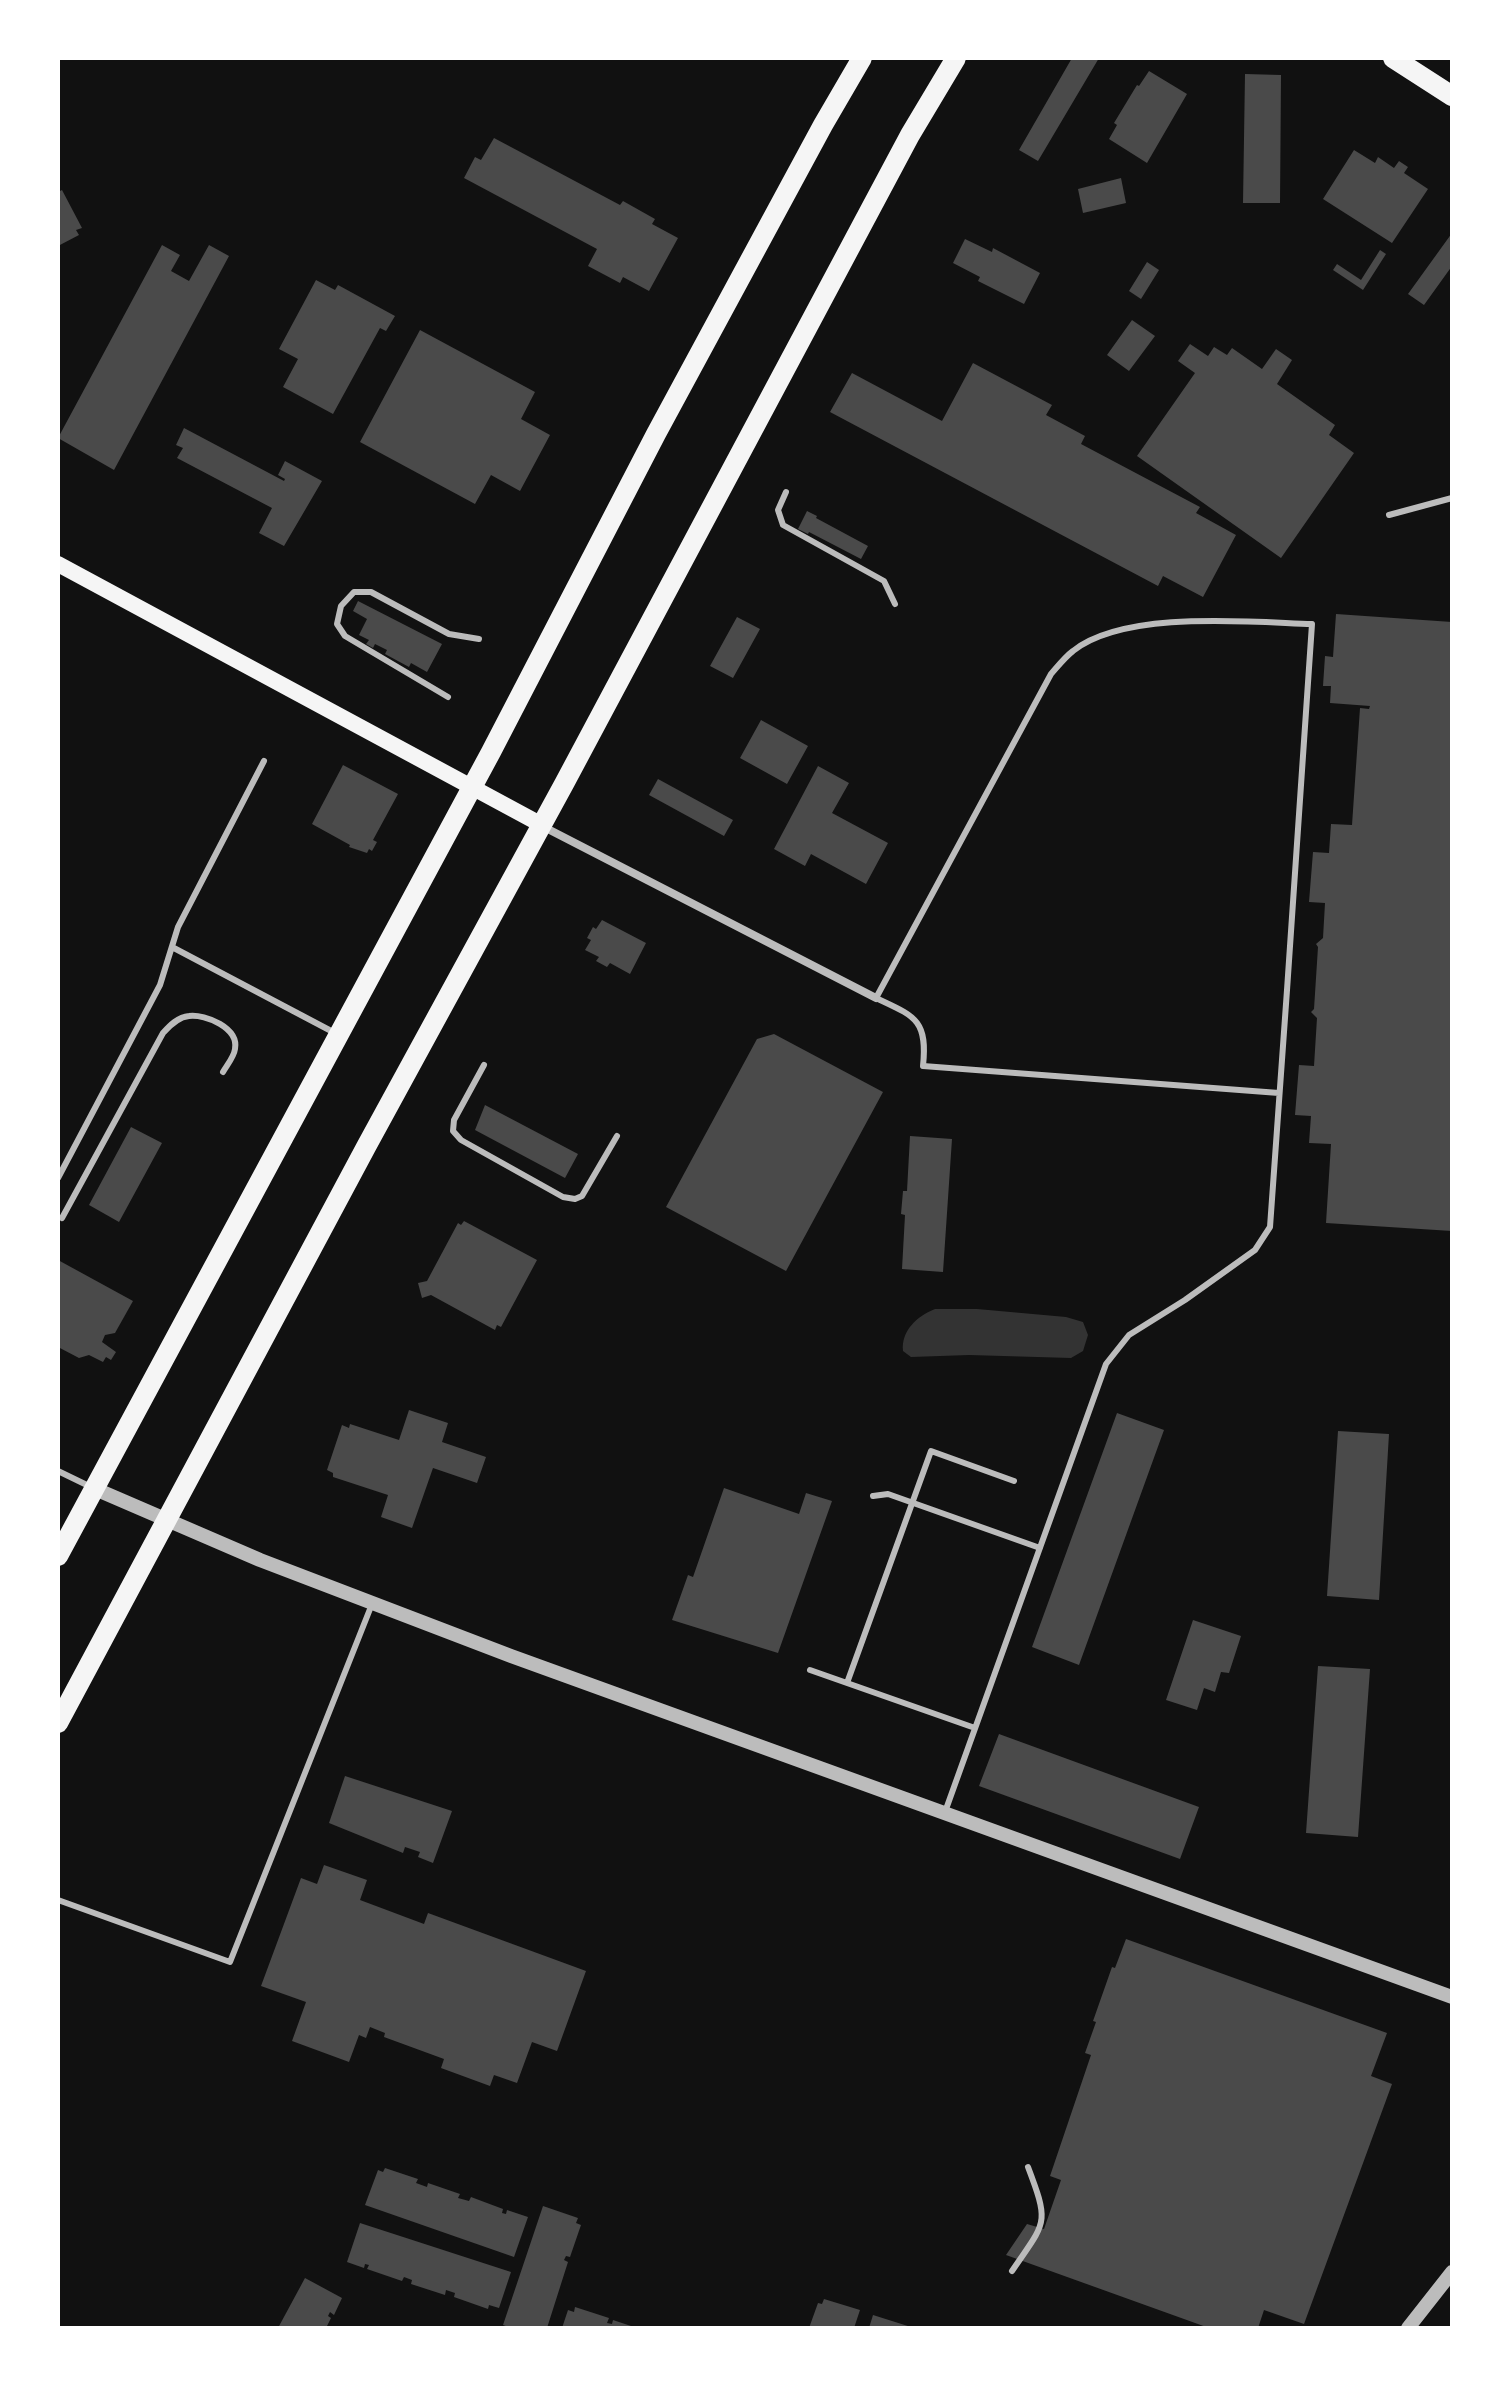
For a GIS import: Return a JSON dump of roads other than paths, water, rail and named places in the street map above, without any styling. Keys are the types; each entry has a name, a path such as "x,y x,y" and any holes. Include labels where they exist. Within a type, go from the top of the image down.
{"main road":[{"path":"58,1556 472,787 676,397 862,58"},
{"path":"58,1723 910,135 956,58"},
{"path":"1402,64 1452,83"},
{"path":"1402,64 1452,96"},
{"path":"58,564 542,825"}],"street":[{"path":"542,825 876,998"},
{"path":"93,1488 260,1560 511,1656 1452,1997"},
{"path":"1408,2328 1452,2272"}],"lane":[{"path":"786,492 778,510 783,525 884,581 895,604"},
{"path":"1389,515 1452,498"},
{"path":"448,697 345,636 337,624 341,606 354,592 371,592 449,634 479,639"},
{"path":"945,1812 1106,1364 1129,1335 1255,1250 1270,1227 1312,624 1171,622 1103,636 1073,650 1051,674 876,998 914,1016 925,1049 923,1066 1279,1093"},
{"path":"58,1178 160,985 189,904 264,761"},
{"path":"172,947 338,1034"},
{"path":"62,1218 170,1025 191,1015 203,1017 230,1032 234,1037 235,1052 223,1072"},
{"path":"484,1065 454,1120 453,1131 461,1140 563,1197 575,1199 582,1196 617,1136"},
{"path":"847,1683 931,1451 1014,1481"},
{"path":"58,1471 93,1488"},
{"path":"873,1496 888,1494 1040,1548"},
{"path":"58,1900 230,1962 373,1602"},
{"path":"810,1670 975,1728"},
{"path":"1012,2271 1043,2221 1043,2207 1028,2167"}]}
